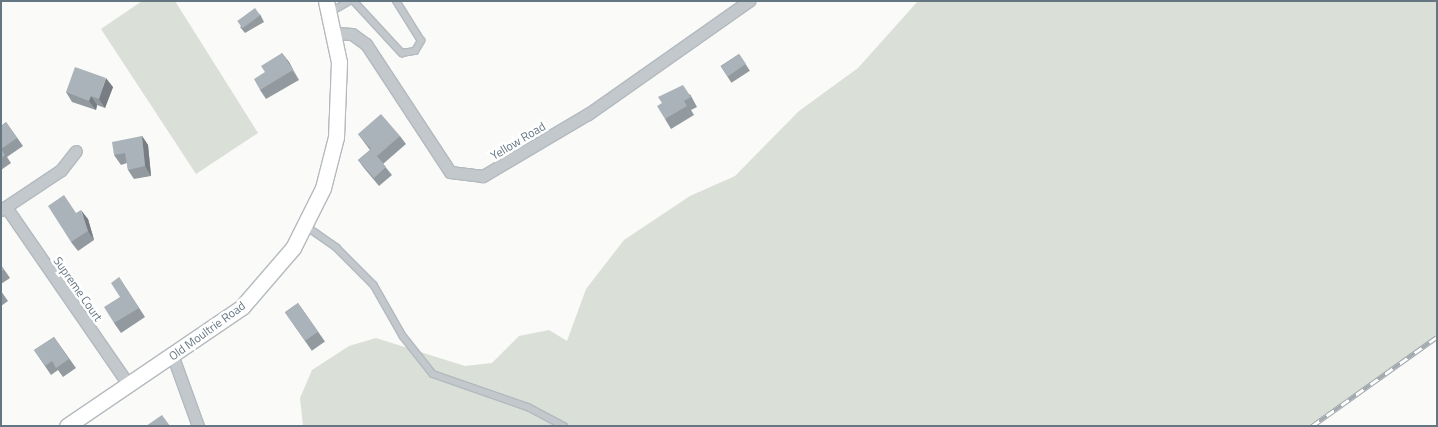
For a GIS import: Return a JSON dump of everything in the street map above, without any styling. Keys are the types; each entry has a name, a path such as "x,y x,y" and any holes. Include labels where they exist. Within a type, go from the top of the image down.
{"main road":[{"name":"Old Moultrie Road","path":"67,426 173,357 264,285 306,226 323,188 336,137 340,86 334,33 328,7"}],"street":[{"name":"Yellow Road","path":"334,33 352,34 366,44 450,172 484,176 588,114 749,1"},
{"name":"Supreme Court","path":"76,151 61,170 4,209 129,385"},
{"path":"173,357 198,426"}],"lane":[{"path":"328,7 350,1"},
{"path":"354,1 402,53 415,51 421,40 396,1"},
{"path":"306,226 337,248 374,285 403,336 434,374 528,407 564,426"}],"shaded area":[{"path":"142,1 175,1 258,133 196,174 101,29"},
{"path":"918,1 1437,1 1437,337 1311,426 303,426 300,398 312,370 349,346 376,338 465,366 492,363 519,336 549,330 567,341 586,289 624,240 690,196 735,176 799,111 858,68"}],"building":[{"path":"255,8 260,15 242,28 237,21"},
{"path":"282,53 293,70 260,90 254,79 265,72 261,66"},
{"path":"739,54 746,64 728,76 721,67"},
{"path":"75,67 106,78 99,99 91,96 89,101 66,92"},
{"path":"683,85 691,97 684,101 687,106 665,119 657,106 662,103 658,97"},
{"path":"381,114 400,136 377,156 386,167 374,178 358,160 371,149 358,134"},
{"path":"6,122 17,138 1,149 1,126"},
{"path":"142,136 145,166 128,170 125,153 114,155 112,142"},
{"path":"1,149 5,155 1,158"},
{"path":"64,195 76,213 81,210 88,231 71,242 48,206"},
{"path":"119,277 139,308 114,323 104,307 120,297 111,283"},
{"path":"298,303 318,332 305,341 285,312"},
{"path":"54,337 69,359 56,368 52,361 45,366 34,350"},
{"path":"162,415 170,426 146,426"}],"railway":[{"path":"1312,426 1437,337"}]}
